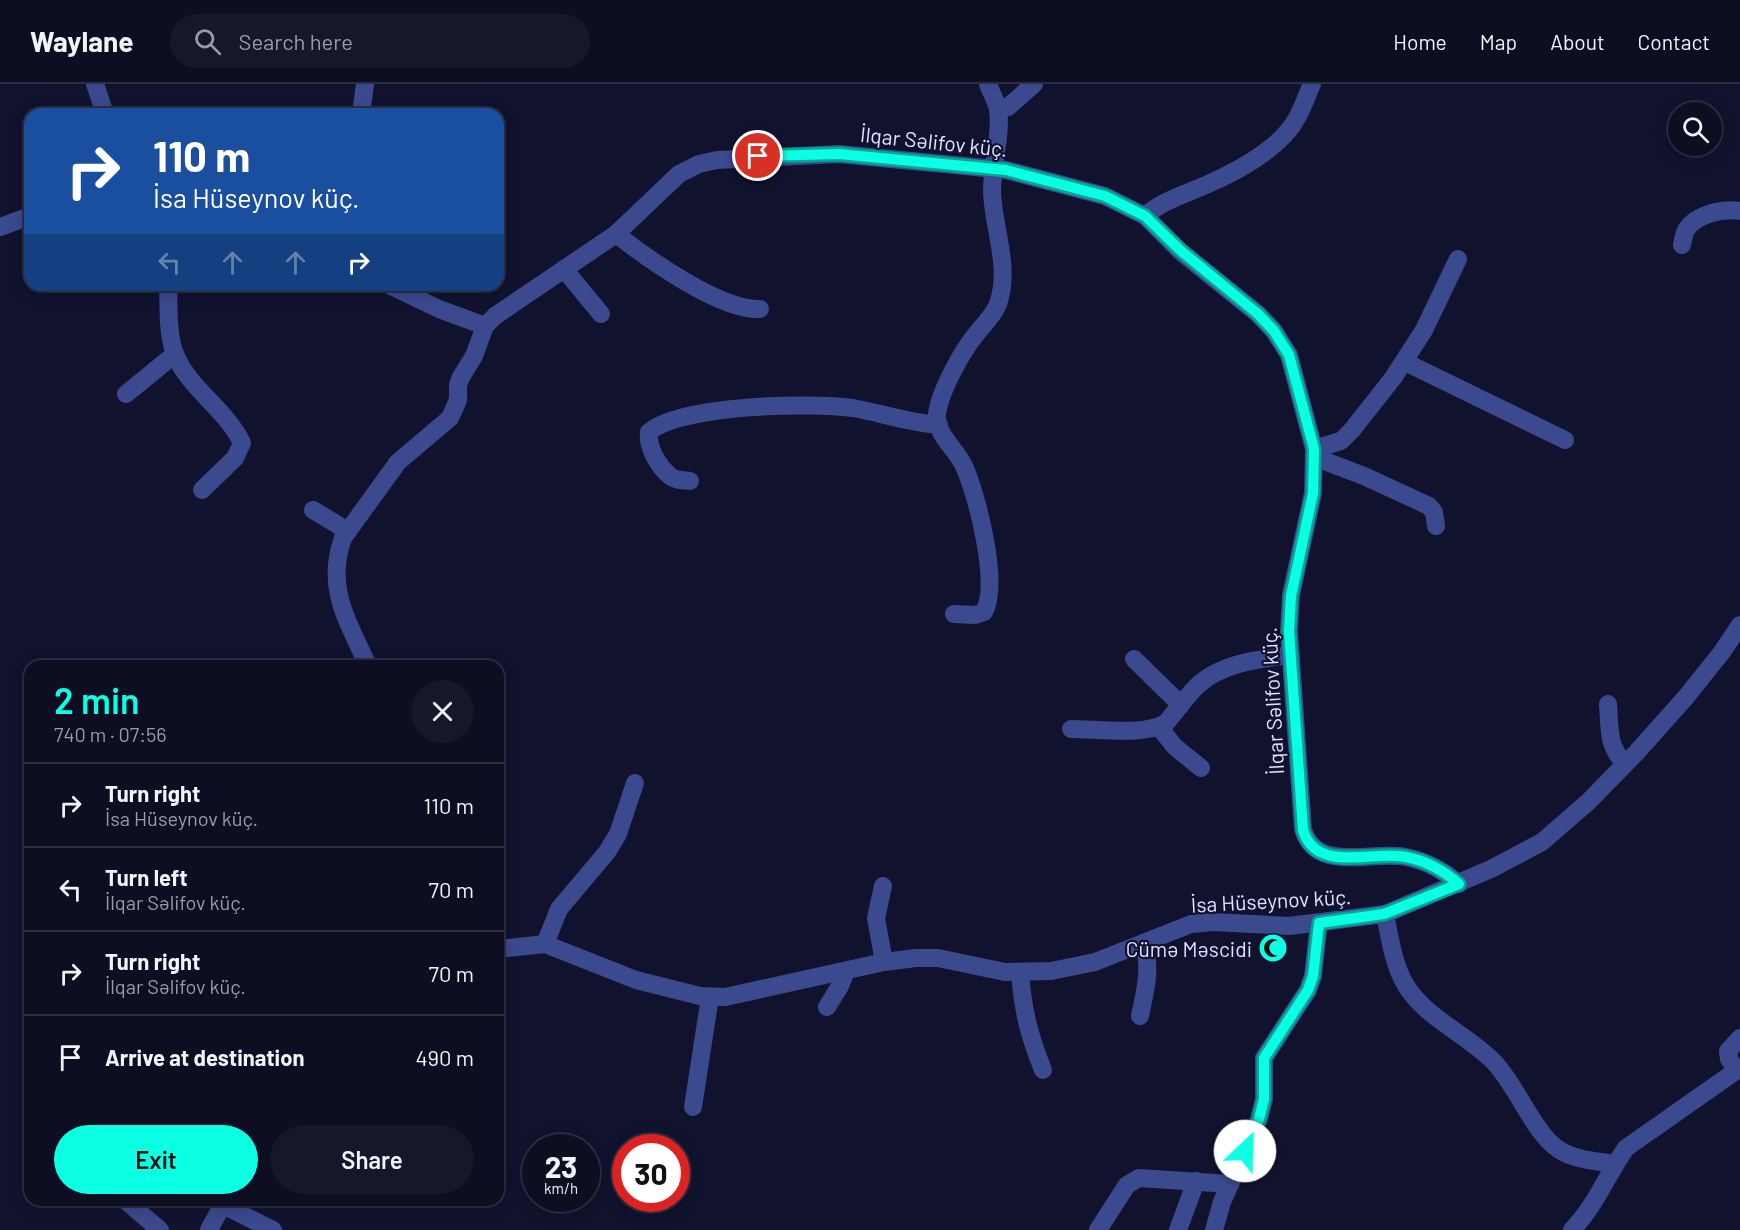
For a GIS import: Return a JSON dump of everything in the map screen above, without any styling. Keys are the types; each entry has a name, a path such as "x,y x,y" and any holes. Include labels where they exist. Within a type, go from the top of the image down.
{"street":[{"path":"95,84 103,108"},
{"path":"362,108 365,84"},
{"path":"954,614 975,615 984,612 989,603 991,584 987,551 972,488 964,465 939,425 937,415 960,356 991,318 998,303 1003,259 993,203 993,168 998,111 988,84"},
{"path":"998,111 1008,107 1034,84"},
{"path":"1145,216 1155,208 1214,182 1268,149 1286,133 1297,118 1312,84"},
{"name":"İlqar Səlifov küç.","path":"365,660 337,596 335,577 338,550 348,531 398,462 450,418 458,400 458,385 474,356 486,326 495,316 616,234 679,174 699,164 758,156 839,154 993,168 1065,184 1105,196 1145,216 1180,250 1258,314 1274,331 1289,355 1314,453 1313,493 1291,596 1289,631 1303,830 1306,842 1318,852 1333,856 1404,856 1443,870 1459,884"},
{"path":"1682,245 1686,231 1695,220 1708,214 1740,211"},
{"path":"0,227 24,218"},
{"path":"616,234 634,248 719,300 749,310 760,309"},
{"path":"1314,453 1341,441 1353,430 1405,362 1424,330 1458,259"},
{"path":"564,269 601,314"},
{"path":"168,291 171,336 175,354 184,371 236,430 242,443 235,458 202,490"},
{"path":"402,291 439,309 486,326"},
{"path":"126,394 175,354"},
{"path":"1405,362 1565,440"},
{"path":"690,481 678,480 669,476 649,447 649,432 656,426 699,414 787,406 852,408 939,425"},
{"path":"1314,453 1429,506 1434,512 1436,526"},
{"path":"313,510 348,531"},
{"name":"İsa Hüseynov küç.","path":"504,949 545,944 636,980 672,991 725,997 884,962 916,958 938,958 984,969 1020,973 1051,972 1095,962 1191,924 1214,922 1289,926 1384,914 1459,884 1542,842 1588,802 1625,764 1686,697 1722,652 1740,625"},
{"path":"1071,729 1139,730 1159,727 1198,685 1223,670 1253,660 1291,655"},
{"path":"1134,659 1181,705"},
{"path":"1608,704 1610,741 1614,752 1625,764"},
{"path":"1159,727 1175,747 1201,768"},
{"path":"545,944 559,909 607,852 618,834 635,783"},
{"path":"883,886 876,918 884,962"},
{"path":"1384,914 1395,964 1405,985 1419,1002 1494,1062 1512,1083 1542,1134 1558,1149 1575,1157 1615,1164"},
{"path":"1214,1230 1222,1202 1259,1119 1264,1099 1264,1058 1308,990 1313,976 1319,923"},
{"path":"1140,1016 1149,974 1143,943"},
{"path":"827,1007 846,971"},
{"path":"1020,973 1023,1012 1043,1070"},
{"path":"693,1107 710,997"},
{"path":"1572,1230 1601,1193 1615,1164 1626,1148 1738,1069 1729,1059 1728,1051 1740,1038"},
{"path":"1098,1230 1127,1185 1139,1178 1230,1184"},
{"path":"1178,1230 1196,1181"},
{"path":"131,1206 160,1230"},
{"path":"209,1230 222,1206"},
{"path":"229,1206 273,1230"}],"place":[{"name":"Cümə Məscidi","path":"1273,948"}],"route":[{"path":"758,156 839,154 1006,170 1105,196 1145,216 1206,273 1241,298 1274,331 1289,355 1314,449 1313,493 1291,596 1289,631 1303,830 1306,842 1318,852 1333,856 1404,856 1443,870 1459,884 1384,914 1319,923 1317,957 1313,976 1300,1004 1269,1047 1264,1058 1264,1099 1259,1119 1245,1151"}]}
